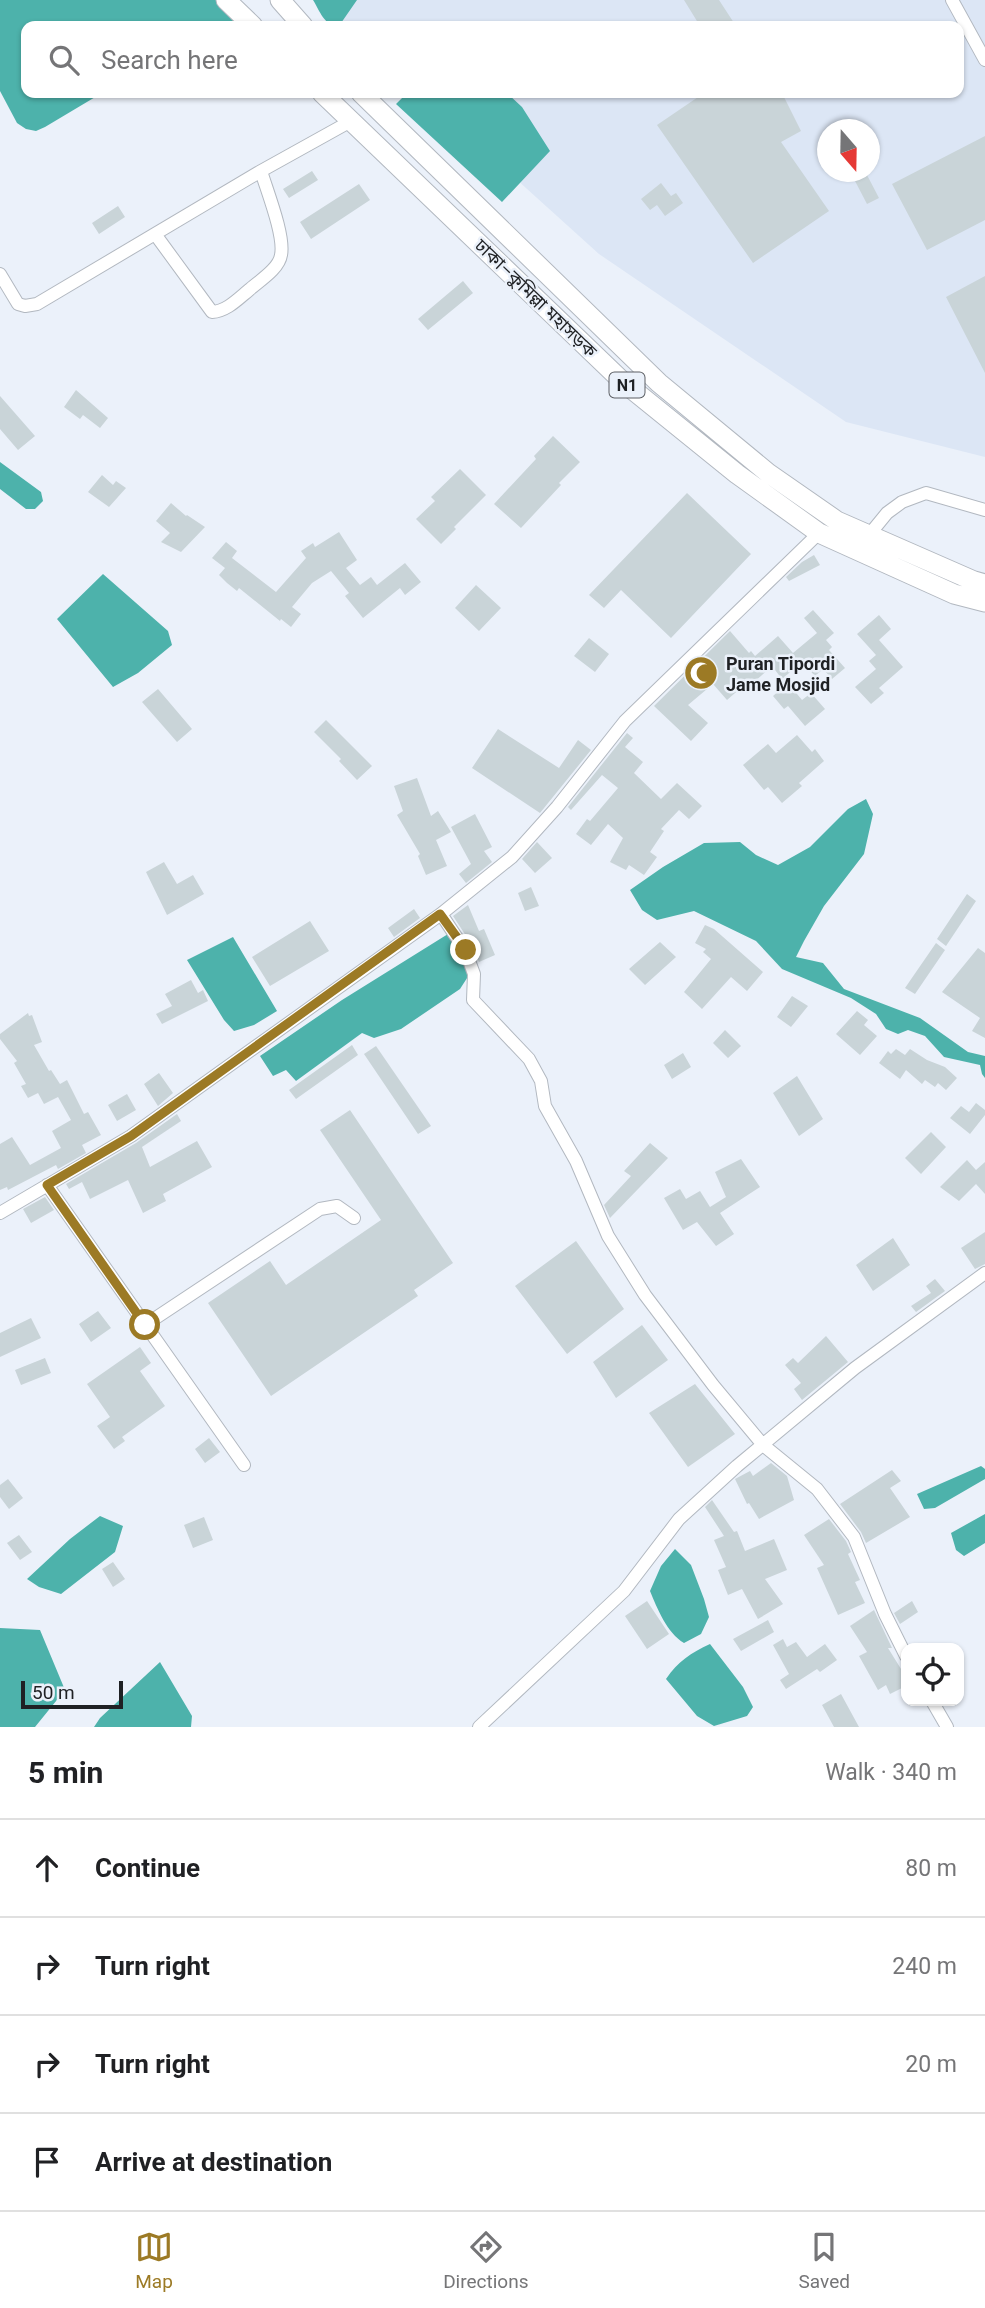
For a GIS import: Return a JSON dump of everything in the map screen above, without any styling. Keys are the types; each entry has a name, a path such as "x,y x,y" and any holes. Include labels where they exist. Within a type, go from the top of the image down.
{"highway":[{"path":"226,0 248,21"},
{"path":"280,0 299,21"},
{"name":"ঢাকা–কুমিল্লা মহাসড়ক","path":"327,98 622,381 737,474 829,531 954,594 985,602"},
{"name":"ঢাকা–কুমিল্লা মহাসড়ক","path":"366,98 659,383 768,472 829,531 869,535 985,584"}],"street":[{"path":"952,0 964,21"},
{"path":"964,22 985,60"},
{"path":"0,275 18,304 37,304 261,171 351,121"},
{"path":"155,234 212,312 220,311 237,300 272,269 281,257 281,240 261,171"},
{"path":"869,535 887,513 902,502 926,493 985,510"},
{"path":"0,1213 131,1136 440,914 512,857 625,721 829,531"},
{"path":"440,914 466,950 474,974 473,1000 529,1059 541,1081 545,1106 576,1161 608,1236 645,1295 713,1385 763,1445 817,1489 854,1537 901,1646"},
{"path":"47,1185 244,1465"},
{"path":"145,1325 320,1209 337,1206 354,1218"},
{"path":"479,1727 624,1591 679,1519 856,1368 985,1273"},
{"path":"935,1706 947,1727"}],"shaded area":[{"path":"0,0 217,0 238,21 21,21 21,98 94,98 36,131 17,123 0,91"},
{"path":"313,0 357,0 342,21 326,21"},
{"path":"319,0 985,0 985,457 846,422 599,254 427,98 964,98 964,21 342,21"},
{"path":"402,98 512,98 522,107 550,151 502,202 396,104"},
{"path":"0,462 41,492 43,501 35,509 26,509 0,489"},
{"path":"103,574 168,631 172,645 138,673 113,687 57,619"},
{"path":"866,799 873,814 864,854 824,906 796,957 823,963 844,989 920,1018 968,1052 985,1056 985,1078 980,1065 944,1057 925,1036 908,1030 898,1034 886,1029 876,1014 851,998 782,969 756,941 694,911 657,920 642,910 630,890 704,843 740,842 756,855 778,865 810,847 848,809"},
{"path":"448,934 469,975 460,989 401,1029 374,1038 362,1033 296,1081 286,1070 273,1076 260,1056 342,1000"},
{"path":"233,937 277,1011 254,1025 234,1031 224,1020 187,960"},
{"path":"981,1466 985,1469 985,1479 935,1508 924,1509 917,1494"},
{"path":"985,1514 985,1543 964,1556 956,1550 951,1533"},
{"path":"100,1516 123,1526 115,1552 61,1594 39,1587 27,1579 70,1539"},
{"path":"675,1549 691,1565 709,1617 701,1634 684,1643 668,1627 650,1591 661,1566"},
{"path":"0,1628 40,1630 65,1690 35,1727 0,1727"},
{"path":"710,1644 743,1687 753,1707 747,1716 714,1726 697,1716 666,1679 685,1658"},
{"path":"160,1662 192,1716 191,1727 94,1727 100,1718"}],"building":[{"path":"684,0 719,0 733,21 697,21"},
{"path":"697,98 784,98 801,131 781,142 829,211 753,263 657,125"},
{"path":"985,136 985,220 927,250 892,184"},
{"path":"312,171 318,180 289,198 283,189"},
{"path":"856,182 871,182 879,198 867,204"},
{"path":"661,183 671,196 676,193 683,203 665,216 657,205 650,210 641,199"},
{"path":"359,184 370,200 311,239 300,222"},
{"path":"118,206 125,217 99,234 92,223"},
{"path":"985,276 985,373 946,297"},
{"path":"463,281 473,293 428,330 418,319"},
{"path":"76,390 108,418 100,428 83,415 80,419 64,407"},
{"path":"0,396 35,436 18,450 0,429"},
{"path":"553,436 580,462 521,528 494,504 536,459 534,456"},
{"path":"460,469 486,495 441,544 416,519 435,501 431,497"},
{"path":"102,475 113,485 116,481 126,488 109,507 88,492"},
{"path":"687,493 751,554 671,638 621,590 604,608 589,595"},
{"path":"171,503 205,527 181,552 161,542 170,533 156,521"},
{"path":"339,532 357,560 346,568 360,585 371,577 377,585 405,563 421,582 405,595 400,588 363,618 345,596 349,593 331,571 312,583 292,607 301,614 291,627 239,588 237,591 227,583 219,575 225,568 212,558 226,542 237,551 232,558 276,592 306,558 301,551 313,543 315,547"},
{"path":"814,555 820,565 789,581 786,577"},
{"path":"476,585 501,608 479,631 455,608"},
{"path":"813,610 834,633 826,640 832,647 829,650 845,668 832,679 823,669 815,676 802,662 782,679 772,666 753,683 750,680 727,700 713,684 688,705 708,723 691,741 654,706 730,631 749,653 751,651 755,656 778,636 793,653 817,633 804,618"},
{"path":"879,615 891,629 879,640 903,667 879,688 884,693 871,704 855,687 876,669 869,661 876,655 857,634"},
{"path":"589,638 609,654 595,672 574,656"},
{"path":"788,683 802,700 811,693 825,709 805,726 788,706 784,709 773,696"},
{"path":"158,689 192,729 177,742 142,702"},
{"path":"326,720 372,766 357,780 314,732"},
{"path":"498,729 559,768 578,740 591,750 540,813 472,768"},
{"path":"627,733 633,738 625,747 643,762 634,773 661,799 677,783 702,806 689,819 679,810 661,829 664,831 650,852 657,857 644,875 629,865 626,870 610,862 623,838 608,824 591,845 576,834 618,788 602,775 571,810 568,807"},
{"path":"797,735 812,752 815,749 824,761 799,783 802,786 782,803 768,787 764,790 743,765 768,744 776,753"},
{"path":"417,778 431,816 438,811 451,832 436,840 447,866 426,875 418,856 420,854 397,815 403,811 394,786"},
{"path":"475,814 492,847 484,851 492,862 466,883 459,874 471,864 451,827"},
{"path":"537,842 552,858 535,873 522,859"},
{"path":"164,862 177,884 193,875 204,894 167,915 146,872"},
{"path":"531,887 539,906 525,911 518,893"},
{"path":"967,894 976,901 946,946 937,939"},
{"path":"468,905 479,931 484,929 495,955 479,962 472,945 453,916"},
{"path":"414,909 420,918 394,937 388,928"},
{"path":"310,921 329,951 270,986 252,957"},
{"path":"705,925 714,929 763,972 747,991 731,977 702,1009 684,992 711,959 703,952 706,949 695,943"},
{"path":"660,942 676,957 645,985 629,969"},
{"path":"936,943 945,950 915,994 905,988"},
{"path":"978,948 985,953 985,1038 972,1031 980,1018 942,992"},
{"path":"191,980 198,993 203,990 208,1001 162,1024 156,1014 172,1006 165,994"},
{"path":"792,996 808,1006 791,1027 777,1017"},
{"path":"857,1011 868,1020 864,1025 877,1036 860,1055 836,1034"},
{"path":"28,1013 29,1016 32,1015 42,1042 34,1045 49,1071 51,1070 60,1084 67,1080 84,1114 88,1112 101,1135 82,1145 86,1153 58,1169 56,1165 8,1190 7,1187 0,1190 0,1144 12,1137 30,1165 61,1148 52,1131 71,1120 58,1097 44,1104 38,1093 28,1098 21,1086 26,1084 14,1063 17,1061 0,1039 0,1034"},
{"path":"725,1030 741,1046 728,1058 713,1043"},
{"path":"352,1045 358,1055 296,1099 289,1090"},
{"path":"376,1046 431,1126 418,1134 364,1054"},
{"path":"896,1049 905,1055 910,1049 945,1067 957,1078 946,1090 938,1083 935,1087 925,1080 922,1084 906,1070 900,1079 879,1063 888,1051 891,1054"},
{"path":"683,1053 691,1067 672,1079 664,1065"},
{"path":"159,1073 173,1093 158,1106 144,1084"},
{"path":"797,1076 823,1119 799,1136 773,1093"},
{"path":"127,1094 136,1110 117,1121 108,1105"},
{"path":"976,1103 985,1110 985,1115 970,1134 950,1118 961,1106 969,1112"},
{"path":"350,1110 453,1263 414,1290 418,1296 271,1396 208,1303 270,1261 286,1285 381,1220 320,1130"},
{"path":"177,1114 181,1121 142,1147 150,1167 197,1141 212,1167 163,1194 166,1201 143,1213 128,1180 90,1199 82,1182 69,1189 66,1184 136,1143"},
{"path":"931,1132 946,1147 921,1174 905,1158"},
{"path":"650,1143 668,1158 610,1218 604,1205 631,1176 624,1171"},
{"path":"741,1159 760,1187 720,1213 734,1234 716,1246 697,1222 683,1230 664,1198 680,1189 686,1199 700,1191 710,1207 726,1197 715,1172"},
{"path":"967,1160 976,1170 985,1162 985,1194 976,1184 959,1201 940,1187"},
{"path":"45,1197 54,1210 31,1223 23,1209"},
{"path":"985,1232 985,1264 975,1269 961,1248"},
{"path":"893,1238 910,1265 873,1291 856,1265"},
{"path":"576,1241 624,1309 567,1354 515,1286"},
{"path":"935,1279 945,1291 916,1312 911,1306 931,1293 926,1286"},
{"path":"98,1311 111,1328 91,1342 79,1324"},
{"path":"31,1318 41,1338 0,1357 0,1333"},
{"path":"642,1325 668,1360 616,1398 593,1362"},
{"path":"826,1336 848,1362 802,1400 794,1389 801,1383 785,1365 793,1358 798,1363"},
{"path":"140,1347 151,1363 140,1371 165,1406 122,1437 125,1441 114,1449 97,1426 110,1417 87,1384"},
{"path":"45,1358 51,1373 21,1385 15,1370"},
{"path":"695,1384 735,1434 688,1467 649,1413"},
{"path":"209,1438 220,1452 205,1463 195,1449"},
{"path":"771,1463 787,1476 794,1500 759,1519 749,1503 747,1504 735,1479 750,1471 753,1476"},
{"path":"892,1470 901,1481 890,1488 910,1517 866,1543 840,1504"},
{"path":"8,1479 23,1498 9,1509 0,1497 0,1485"},
{"path":"712,1500 734,1532 737,1531 745,1551 774,1539 787,1570 765,1579 783,1604 758,1619 742,1589 728,1595 718,1570 726,1567 714,1540 724,1536 705,1507"},
{"path":"204,1517 213,1540 193,1548 184,1525"},
{"path":"829,1519 851,1552 848,1554 860,1580 855,1582 865,1603 838,1615 817,1568 824,1565 804,1535"},
{"path":"19,1535 32,1552 20,1560 7,1543"},
{"path":"113,1562 125,1579 113,1587 102,1569"},
{"path":"647,1601 669,1634 647,1649 625,1616"},
{"path":"912,1601 918,1612 900,1624 894,1613"},
{"path":"874,1610 892,1648 888,1648 901,1669 901,1688 890,1694 886,1685 878,1690 859,1656 867,1652 850,1626"},
{"path":"768,1620 774,1632 741,1651 733,1639"},
{"path":"783,1639 787,1647 796,1642 807,1657 825,1644 837,1660 786,1689 780,1680 789,1674 773,1645"},
{"path":"841,1694 859,1727 834,1727 822,1705"}],"place":[{"name":"Puran Tipordi Jame Mosjid","path":"701,673"}],"route":[{"path":"145,1325 47,1185 131,1136 440,914 466,950"}]}
